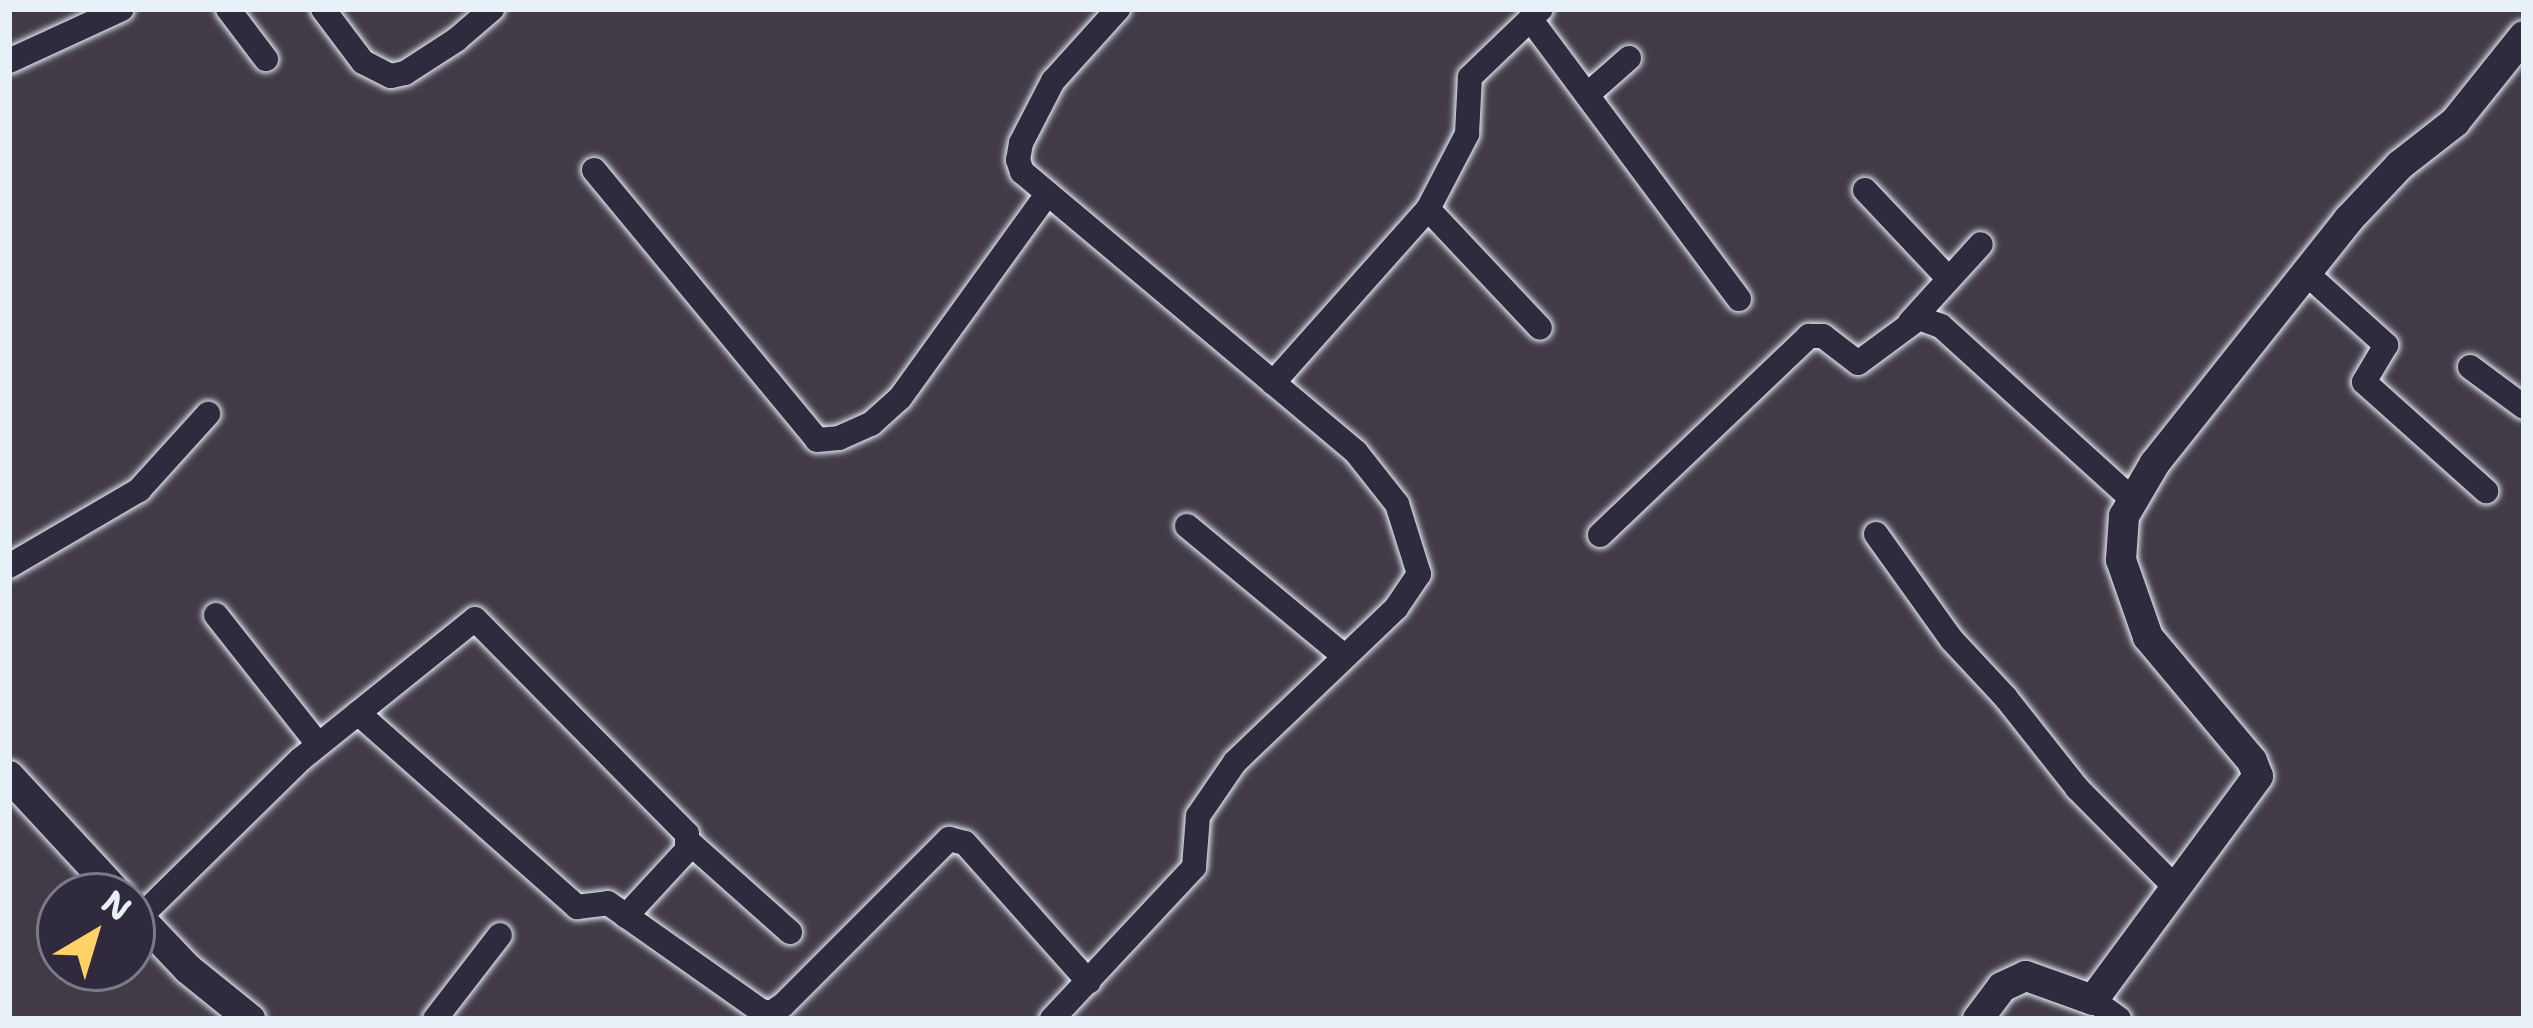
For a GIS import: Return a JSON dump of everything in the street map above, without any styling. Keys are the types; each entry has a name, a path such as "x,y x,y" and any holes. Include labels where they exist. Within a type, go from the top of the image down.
{"street":[{"path":"9,61 122,9"},
{"path":"228,9 266,59"},
{"path":"323,9 363,62 391,76 406,74 492,9"},
{"path":"1052,1019 1194,867 1198,815 1235,762 1411,592 1419,574 1417,556 1386,484 1022,172 1018,160 1022,143 1053,81 1118,9"},
{"path":"1273,383 1429,209 1467,134 1470,77 1536,14 1588,95 1739,299"},
{"path":"2092,1000 2254,783 2258,770 2148,637 2119,542 2132,499 2378,187 2455,122 2524,36"},
{"path":"1588,95 1629,58"},
{"path":"594,170 817,440 831,441 871,424 900,398 1047,194"},
{"path":"1865,190 1949,279"},
{"path":"1429,209 1540,328"},
{"path":"1600,536 1808,336 1823,336 1858,362 1910,322 1981,244"},
{"path":"2306,273 2386,345 2364,382 2486,491"},
{"path":"1910,322 1927,318 1941,326 2132,499"},
{"path":"2470,367 2524,406"},
{"path":"9,566 139,490 208,414"},
{"path":"1187,526 1343,655"},
{"path":"1876,535 1952,640 2006,698 2077,788 2174,886"},
{"path":"216,615 318,745"},
{"path":"156,885 318,745 470,622 481,621 690,843 790,932"},
{"path":"358,713 577,908 603,901 771,1013 941,843 957,839 1089,982"},
{"path":"9,776 97,872"},
{"path":"626,916 690,843"},
{"path":"156,935 188,969 250,1019"},
{"path":"435,1019 500,935"},
{"path":"1978,1019 2002,987 2026,976 2092,1000 2119,1019"}]}
